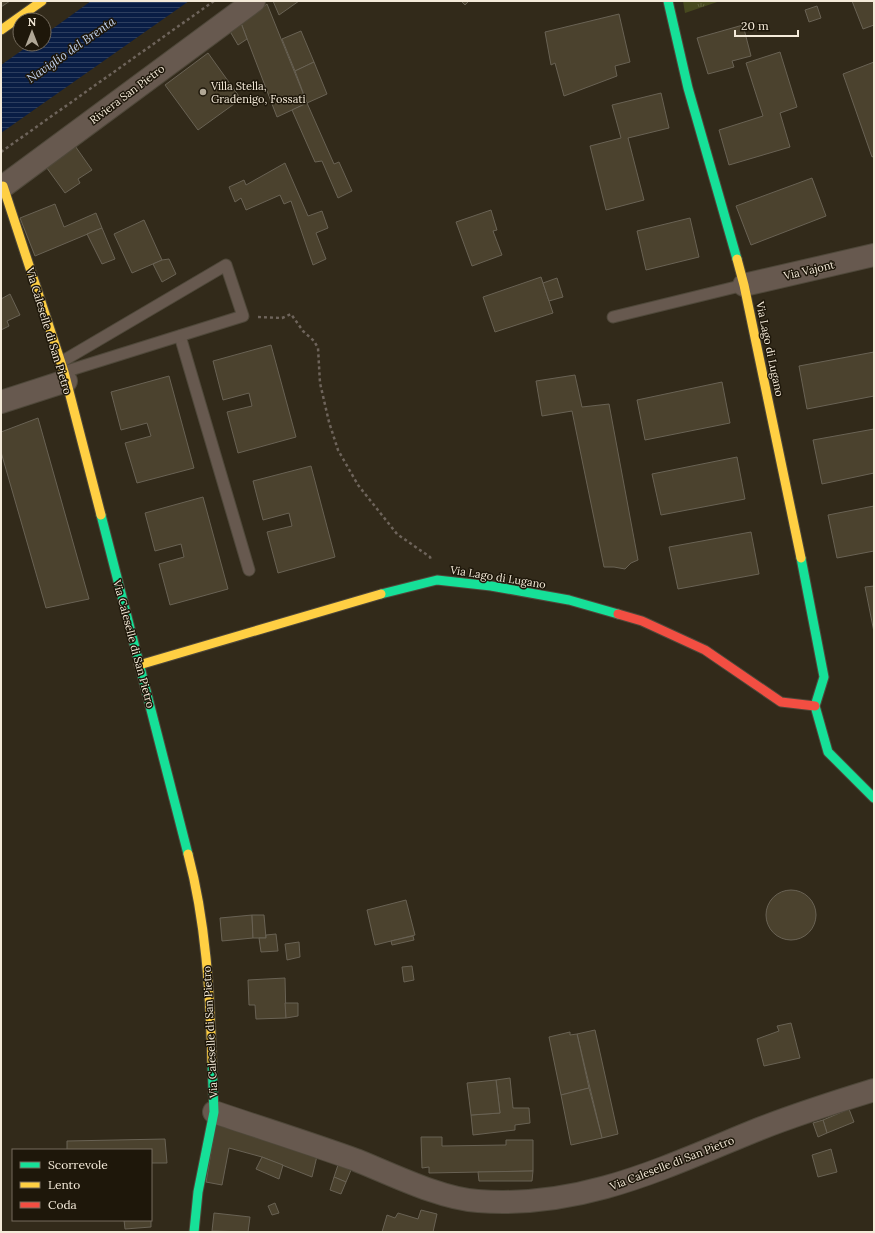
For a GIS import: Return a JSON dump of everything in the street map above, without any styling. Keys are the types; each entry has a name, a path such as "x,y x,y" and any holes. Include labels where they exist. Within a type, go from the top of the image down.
{"street":[{"path":"1,30 42,1"},
{"name":"Riviera San Pietro","path":"2,187 254,1"},
{"name":"Via Lago di Lugano","path":"139,665 400,588 437,580 491,586 569,600 642,621 705,650 781,702 815,706 824,677 799,545 744,285 688,88 668,1"},
{"name":"Via Caleselle di San Pietro","path":"2,187 63,372 190,861 201,923 210,993 214,1112 198,1192 194,1232"},
{"name":"Via Vajont","path":"744,285 874,255"},
{"path":"1,402 63,372"},
{"path":"815,706 828,752 874,798"},
{"name":"Via Caleselle di San Pietro","path":"214,1112 350,1158 449,1196 477,1201 509,1201 547,1199 602,1190 639,1177 799,1113 874,1090"}],"lane":[{"path":"226,265 243,316 63,372 226,265"},
{"path":"613,317 744,285"},
{"path":"180,336 249,570"}],"path":[{"path":"1,152 214,1"},
{"path":"243,316 282,318 291,314 302,331 314,341 318,348 320,383 329,422 338,450 358,485 398,534 430,557 437,580"}],"green space":[{"path":"683,1 720,1 685,13"}],"water":[{"name":"Naviglio del Brenta","path":"91,1 189,1 1,133 1,65 20,52 52,52 52,29"}],"building":[{"path":"1,1 10,1 1,7"},
{"path":"273,1 299,1 279,15"},
{"path":"461,1 469,1 465,5"},
{"path":"852,1 874,1 874,25 863,29"},
{"path":"267,4 307,103 277,117 241,23"},
{"path":"817,6 821,18 809,22 805,10"},
{"path":"619,14 630,62 615,66 617,76 564,96 555,63 551,65 545,32"},
{"path":"241,23 247,39 238,45 228,28"},
{"path":"743,25 751,56 732,61 734,67 708,74 697,38"},
{"path":"301,31 314,62 295,71 282,39"},
{"path":"780,52 797,107 780,113 790,147 729,165 719,130 763,116 746,63"},
{"name":"Villa Stella, Gradenigo, Fossati","path":"208,53 241,99 198,130 165,85"},
{"path":"314,62 327,94 307,103 295,71"},
{"path":"874,62 874,156 872,157 843,74"},
{"path":"661,93 669,128 628,138 644,200 606,210 590,146 621,138 612,105"},
{"path":"307,103 334,164 339,162 352,191 338,198 322,161 315,162 292,110"},
{"path":"73,143 92,170 78,179 80,183 65,193 44,164"},
{"path":"285,163 308,216 322,211 328,228 316,233 326,259 313,265 291,201 284,204 280,195 246,210 241,198 235,202 229,187 244,180 246,185"},
{"path":"812,178 826,216 751,245 736,206"},
{"path":"55,204 64,227 96,213 102,228 35,256 20,218"},
{"path":"491,210 497,230 493,231 502,255 472,266 456,222"},
{"path":"690,218 699,257 646,270 637,231"},
{"path":"144,220 162,260 132,273 114,234"},
{"path":"102,228 115,259 102,264 87,234"},
{"path":"169,259 176,274 162,282 153,264"},
{"path":"541,277 553,313 495,332 483,297"},
{"path":"557,278 563,297 549,301 543,283"},
{"path":"10,294 20,315 7,321 9,326 1,330 1,299"},
{"path":"271,345 296,437 238,453 227,412 252,406 249,393 223,400 213,361"},
{"path":"874,352 874,396 807,409 799,366"},
{"path":"575,375 582,407 609,404 638,560 631,563 625,569 604,567 572,411 542,416 536,381"},
{"path":"169,376 194,468 137,483 125,443 151,436 147,423 121,430 111,392"},
{"path":"722,382 730,423 645,440 637,400"},
{"path":"38,418 89,599 46,608 1,452 1,432"},
{"path":"874,429 874,473 822,484 813,440"},
{"path":"737,457 745,499 661,515 652,474"},
{"path":"311,466 335,557 278,573 267,532 292,526 289,513 263,520 253,481"},
{"path":"203,497 228,589 170,605 159,564 184,557 181,544 155,551 145,513"},
{"path":"874,506 874,551 837,558 828,515"},
{"path":"751,532 759,574 678,589 669,547"},
{"path":"874,586 874,632 865,587"},
{"path":"791,890 800,892 811,901 816,915 814,924 805,935 791,940 782,938 771,929 766,915 768,906 777,895"},
{"path":"406,900 415,935 375,945 367,910"},
{"path":"252,915 253,938 222,941 220,918"},
{"path":"252,915 264,915 266,938 253,938"},
{"path":"276,934 278,951 261,952 259,938 266,938 266,935"},
{"path":"413,936 414,940 392,945 391,941"},
{"path":"299,942 300,957 287,960 285,944"},
{"path":"412,966 414,980 404,982 402,967"},
{"path":"285,978 286,1018 256,1019 255,1005 249,1005 248,980"},
{"path":"285,1003 298,1003 298,1016 286,1018"},
{"path":"791,1023 800,1058 764,1066 757,1039 779,1031 777,1026"},
{"path":"595,1030 618,1134 602,1138 577,1034"},
{"path":"570,1032 570,1035 577,1034 589,1088 561,1095 549,1037"},
{"path":"510,1078 513,1108 529,1108 530,1123 515,1125 515,1130 473,1135 471,1115 500,1113 496,1080"},
{"path":"496,1080 500,1113 471,1115 467,1083"},
{"path":"589,1088 602,1138 571,1145 561,1095"},
{"path":"849,1109 854,1122 827,1133 823,1120"},
{"path":"823,1120 827,1133 818,1137 813,1123"},
{"path":"216,1122 317,1156 312,1177 262,1157 229,1148 222,1185 206,1182"},
{"path":"421,1137 442,1137 442,1146 506,1145 506,1140 533,1140 533,1171 429,1173 429,1167 422,1168"},
{"path":"165,1139 167,1163 152,1163 152,1149 67,1149 67,1141"},
{"path":"831,1149 837,1172 818,1177 812,1155"},
{"path":"262,1157 283,1165 279,1179 256,1169"},
{"path":"338,1165 351,1170 346,1182 334,1177"},
{"path":"533,1171 532,1181 479,1181 478,1172"},
{"path":"334,1177 346,1182 341,1194 330,1190"},
{"path":"275,1203 279,1213 272,1215 268,1206"},
{"path":"421,1210 437,1214 433,1232 382,1232 387,1215 395,1218 398,1213 418,1219"},
{"path":"214,1213 250,1217 248,1232 212,1231"},
{"path":"124,1221 151,1221 151,1227 125,1229"}],"traffic: fast":[{"path":"668,1 688,88 737,259"},
{"path":"101,515 188,854"},
{"path":"801,558 824,677 815,706 828,752 874,798"},
{"path":"381,594 437,580 491,586 569,600 618,614"},
{"path":"194,1232 198,1192 214,1112 212,1063"}],"traffic: slow":[{"path":"1,30 42,1"},
{"path":"3,186 64,372 101,515"},
{"path":"737,259 744,285 801,558"},
{"path":"139,665 381,594"},
{"path":"188,854 199,906 206,958 212,1063"}],"traffic: jam":[{"path":"618,614 642,621 705,650 781,702 815,706"}],"place":[{"name":"Villa Stella, Gradenigo, Fossati","path":"203,92"}]}
